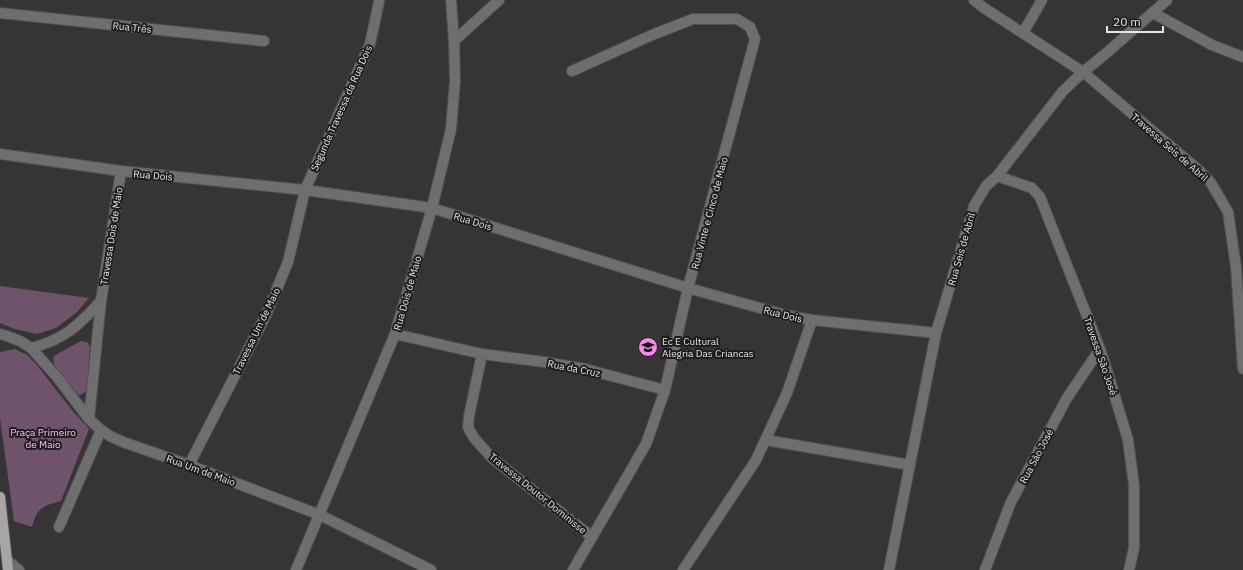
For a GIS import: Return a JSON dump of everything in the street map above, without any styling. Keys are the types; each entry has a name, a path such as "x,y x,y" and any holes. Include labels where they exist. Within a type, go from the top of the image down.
{"main road":[{"path":"0,497 8,566"}],"street":[{"name":"Rua Dois de Maio","path":"296,570 395,334 432,208 451,130 455,81 451,0"},
{"path":"454,41 499,0"},
{"name":"Travessa Seis de Abril","path":"974,0 1083,72 1201,172 1211,183 1228,212 1236,266 1243,369"},
{"path":"1024,33 1042,0"},
{"name":"Rua Seis de Abril","path":"888,570 936,333 974,206 986,186 997,176 1064,91 1083,72 1167,0"},
{"name":"Segunda Travessa da Rua Dois","path":"305,190 370,44 379,2"},
{"name":"Rua Três","path":"0,13 264,40"},
{"path":"1153,13 1212,45 1243,57"},
{"name":"Rua Vinte e Cinco de Maio","path":"572,70 693,19 737,19 750,27 755,39 688,288 665,390 646,444 573,570"},
{"name":"Rua Dois","path":"0,154 121,171 305,190 432,208 688,288 785,315 812,320 936,333"},
{"name":"Travessa Dois de Maio","path":"89,419 101,301 121,171"},
{"name":"Travessa São José","path":"997,176 1032,188 1040,197 1100,349 1128,440 1134,485 1134,548 1129,570"},
{"name":"Travessa Um de Maio","path":"189,465 266,315 288,262 305,190"},
{"path":"31,348 50,343 69,332 83,321 101,301"},
{"path":"683,570 756,460 787,394 812,320"},
{"name":"Rua Um de Maio","path":"0,334 20,341 31,348 57,377 89,419 101,430 124,442 320,515 430,570"},
{"path":"395,334 482,354"},
{"name":"Rua São José","path":"985,570 1011,502 1067,398 1100,349"},
{"name":"Rua da Cruz","path":"482,354 585,369 665,390"},
{"name":"Travessa Doutor Dominisse","path":"482,354 469,416 468,427 474,438 492,458 592,537"},
{"path":"59,527 101,430"},
{"path":"766,440 910,465"},
{"path":"8,566 20,570"}],"green space":[{"path":"0,286 89,298 77,312 56,328 37,334 15,329 0,323"},
{"path":"81,341 87,342 90,346 87,391 80,395 74,393 55,367 53,360 54,356"},
{"name":"Praça Primeiro de Maio","path":"15,349 27,355 36,364 71,409 89,429 61,501 42,508 36,515 32,527 14,521 0,418 0,352"}],"place":[{"name":"Ec E Cultural Alegria Das Criancas","path":"648,347"}]}
